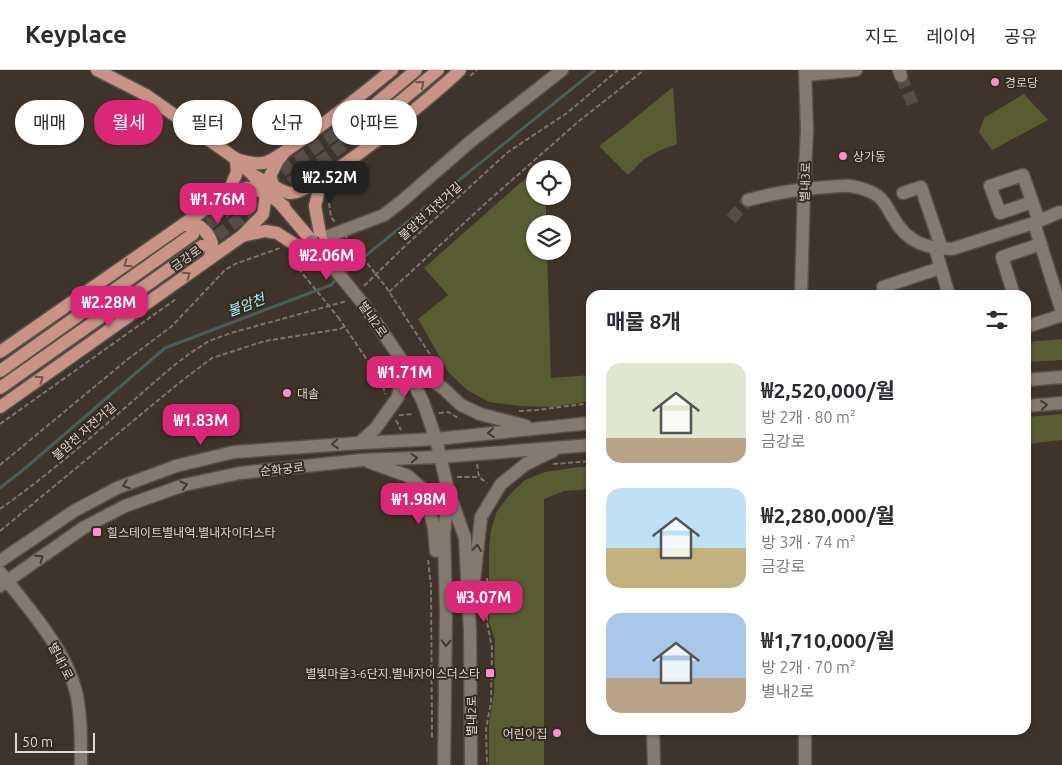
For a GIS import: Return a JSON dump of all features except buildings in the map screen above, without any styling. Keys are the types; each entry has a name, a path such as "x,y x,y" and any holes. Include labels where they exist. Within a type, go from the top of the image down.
{"main road":[{"path":"97,70 146,96 236,159 284,206"},
{"path":"354,100 392,70"},
{"path":"380,100 416,70"},
{"path":"403,100 438,70"},
{"path":"417,110 465,73"},
{"path":"236,159 250,163 265,163 332,116"},
{"path":"0,352 224,196 248,188 290,193 305,189 370,145"},
{"path":"242,236 263,214 269,190 270,176 276,162 286,150"},
{"path":"224,196 237,172 236,159"},
{"path":"316,240 315,206 317,198 320,190 339,167"},
{"path":"253,175 316,240"},
{"path":"183,225 192,224 199,226 208,234 212,250 209,259"},
{"path":"242,236 265,231 278,233 291,245 336,270"},
{"path":"0,371 193,234"},
{"name":"금강로","path":"0,407 242,236"},
{"path":"0,388 202,246"}],"street":[{"path":"316,240 343,233 384,215 402,202 470,142 562,70"},
{"path":"805,72 856,70"},
{"name":"별내3로","path":"801,290 807,130 805,72"},
{"path":"748,200 804,189 850,186 865,190 878,197 888,206 895,221 916,243 938,249 952,249 1037,222 1060,212"},
{"path":"903,193 921,187 938,249 940,268 947,290"},
{"path":"1031,324 1062,314 1041,244 1032,202"},
{"name":"별내2로","path":"316,240 404,362 423,402 436,439 448,490 466,538 470,631 471,765"},
{"path":"1012,290 1002,257 1041,244"},
{"path":"884,290 883,287 940,268"},
{"path":"360,442 375,429 398,396 404,362 443,388 461,405 480,414 536,429"},
{"path":"1031,380 1062,377"},
{"path":"1031,406 1062,403"},
{"name":"순화궁로","path":"0,561 74,511 117,488 176,466 234,452 360,442 436,439 586,424"},
{"name":"순화궁로","path":"2,580 100,519 125,506 184,485 240,473 362,460 440,457 586,445"},
{"path":"470,631 481,517 501,484 526,464 559,448"},
{"path":"362,460 408,476 425,490 434,528 446,610"},
{"name":"별내2로","path":"444,765 446,610 444,533 448,490"},
{"name":"별내1로","path":"2,580 42,628 57,649 69,673 76,694 81,726 81,765"},
{"path":"653,735 654,765"},
{"path":"805,735 805,765"}],"path":[{"path":"465,73 477,70"},
{"name":"불암천 자전거길","path":"361,288 508,152 567,113 618,70"},
{"path":"389,292 579,121 644,70"},
{"path":"327,197 331,217 386,287 446,378"},
{"path":"280,243 291,245"},
{"path":"291,245 289,257 345,326 382,382 386,396"},
{"path":"0,465 128,359 172,326 225,270 235,264 291,245"},
{"path":"0,424 182,294"},
{"name":"불암천 자전거길","path":"0,509 53,469 172,367 209,341 349,300"},
{"path":"0,531 179,382 212,358 265,341 340,329 345,326"},
{"path":"517,411 586,404"},
{"path":"448,412 460,419 462,416"},
{"path":"394,416 400,428"},
{"path":"546,465 586,461"},
{"path":"476,462 480,477 492,488"},
{"path":"469,477 480,477"},
{"path":"428,559 431,586 432,746"},
{"path":"487,577 487,622 492,648 491,702 486,729 487,765"}],"green space":[{"path":"673,87 677,144 644,159 628,175 599,146"},
{"path":"1024,94 1048,120 992,150 979,132 984,118"},
{"path":"526,178 526,205 546,205 546,215 526,215 526,260 547,260 551,378 586,375 586,402 552,407 520,406 489,402 467,390 449,373 418,319 448,295 424,268"},
{"path":"1062,339 1062,360 1031,362 1031,342"},
{"path":"1062,414 1062,440 1031,443 1031,417"},
{"path":"586,467 586,489 564,491 544,499 544,765 489,765 489,724 494,693 495,640 489,622 489,548 491,530 497,511 510,494 525,480 545,472"}],"waterway":[{"name":"불암천","path":"343,274 595,70"},
{"name":"불암천","path":"0,488 165,348 331,285 338,278"}],"tunnel":[{"path":"901,76 913,105"},
{"path":"194,234 332,136"},
{"path":"202,246 343,145"},
{"path":"731,219 748,200"}],"place":[{"name":"경로당","path":"995,82"},
{"name":"상가동","path":"843,156"},
{"name":"대솔","path":"287,393"},
{"name":"힐스테이트별내역.별내자이더스타","path":"97,532"},
{"name":"별빛마을3-6단지.별내자이스더스타","path":"490,673"},
{"name":"어린이집","path":"557,733"}]}
